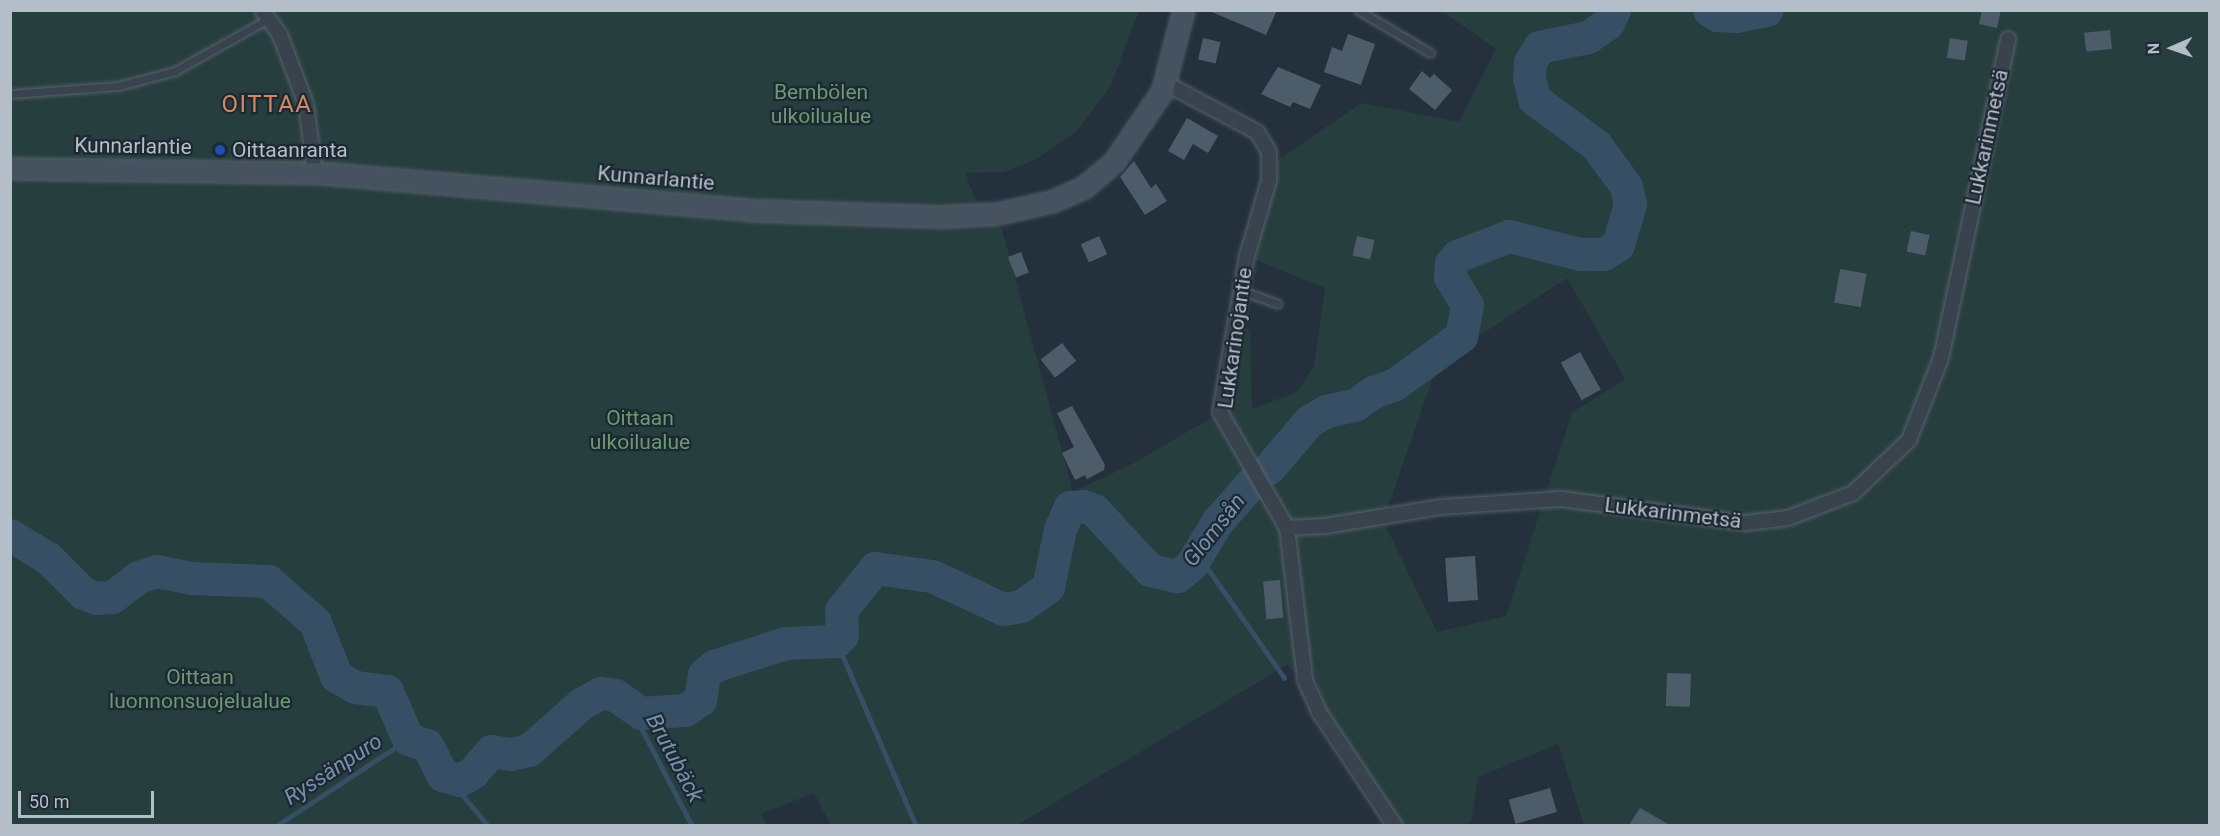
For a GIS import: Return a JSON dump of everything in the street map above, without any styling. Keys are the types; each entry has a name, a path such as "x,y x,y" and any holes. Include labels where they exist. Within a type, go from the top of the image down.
{"main road":[{"name":"Kunnarlantie","path":"10,169 315,173 759,211 944,217 998,214 1052,202 1084,188 1114,163 1141,127 1165,82 1184,10"}],"street":[{"path":"269,13 280,35 306,104 315,173"},
{"name":"Lukkarinmetsä","path":"1287,528 1325,526 1441,507 1561,499 1746,523 1788,518 1853,493 1909,440 1941,358 2008,39"},
{"name":"Lukkarinojantie","path":"1165,82 1257,132 1269,152 1269,180 1240,290 1220,412 1287,528 1305,680 1319,712 1395,825"}],"lane":[{"path":"1358,10 1430,53"},
{"path":"10,94 118,86 175,71 269,13"},
{"path":"1240,290 1278,304"}],"green space":[{"path":"11,11 1139,11 1110,87 1076,132 1035,160 1004,172 965,173 975,198 1002,230 1073,492 1132,464 1211,418 1229,415 1227,387 1238,327 1250,330 1252,409 1297,392 1314,366 1325,288 1252,258 1277,179 1277,161 1361,103 1459,122 1496,49 1442,11 2209,11 2209,825 1584,825 1558,744 1478,777 1471,822 1463,825 1403,825 1326,710 1304,641 1305,680 1287,665 1017,825 831,825 814,793 761,814 767,826 11,825","holes":["1567,278 1625,379 1572,413 1506,616 1437,632 1383,521 1438,363"]}],"building":[{"path":"1207,10 1277,10 1266,35"},
{"path":"1982,10 2001,10 1997,28 1979,24"},
{"path":"2110,30 2112,49 2086,52 2084,33"},
{"path":"1348,34 1375,44 1361,85 1324,72 1332,47 1342,51"},
{"path":"1203,38 1221,42 1216,63 1198,59"},
{"path":"1950,38 1968,41 1965,61 1947,58"},
{"path":"1278,67 1321,85 1310,109 1293,102 1290,107 1261,94"},
{"path":"1422,71 1430,78 1434,74 1452,90 1435,110 1409,89"},
{"path":"1187,118 1218,136 1208,153 1193,144 1184,160 1168,151"},
{"path":"1134,161 1151,188 1156,184 1167,201 1145,215 1120,177"},
{"path":"1911,231 1930,235 1925,255 1907,252"},
{"path":"1099,236 1107,254 1089,262 1081,244"},
{"path":"1357,236 1375,240 1370,260 1353,255"},
{"path":"1021,252 1029,273 1016,278 1008,257"},
{"path":"1840,269 1867,274 1861,307 1834,302"},
{"path":"1062,343 1076,361 1055,378 1041,360"},
{"path":"1580,352 1601,390 1582,400 1561,363"},
{"path":"1072,406 1105,465 1104,470 1087,479 1085,475 1075,480 1062,453 1074,447 1057,413"},
{"path":"1475,556 1478,600 1448,602 1445,558"},
{"path":"1280,580 1283,618 1266,619 1263,581"},
{"path":"1667,673 1691,674 1690,707 1666,706"},
{"path":"1550,788 1557,812 1516,824 1509,800"},
{"path":"1640,808 1670,825 1629,825"}],"waterway":[{"path":"1269,468 1309,421 1326,411 1355,405 1373,392 1395,384 1461,336 1467,305 1450,277 1451,263 1457,256 1509,236 1580,254 1603,254 1618,245 1630,204 1626,186 1596,145 1534,99 1529,78 1530,62 1539,47 1588,37 1608,23 1614,10"},
{"path":"1709,10 1717,15 1736,16 1766,10"},
{"name":"Glomsån","path":"10,535 48,558 83,593 96,598 112,597 139,577 156,571 191,578 268,581 315,622 336,676 355,687 387,691 408,739 427,745 442,775 459,780 472,773 491,751 511,754 529,750 582,703 601,693 615,695 641,713 685,710 700,700 704,674 714,666 785,643 836,641 842,635 841,610 875,568 932,576 1003,609 1021,606 1048,587 1060,529 1070,507 1083,506 1094,510 1150,570 1177,576 1191,565 1217,522 1252,482"},
{"path":"1198,555 1284,678"},
{"path":"836,641 916,826"},
{"name":"Brutubäck","path":"629,705 692,826"},
{"name":"Ryssänpuro","path":"276,826 408,739"},
{"name":"Brutubäck","path":"449,779 488,826"}],"place":[{"name":"Oittaanranta","path":"220,150"}],"district":[{"name":"OITTAA","path":"267,105"}],"park label":[{"name":"Bembölen ulkoilualue","path":"821,104"},
{"name":"Oittaan ulkoilualue","path":"640,430"},
{"name":"Oittaan luonnonsuojelualue","path":"200,689"}]}
